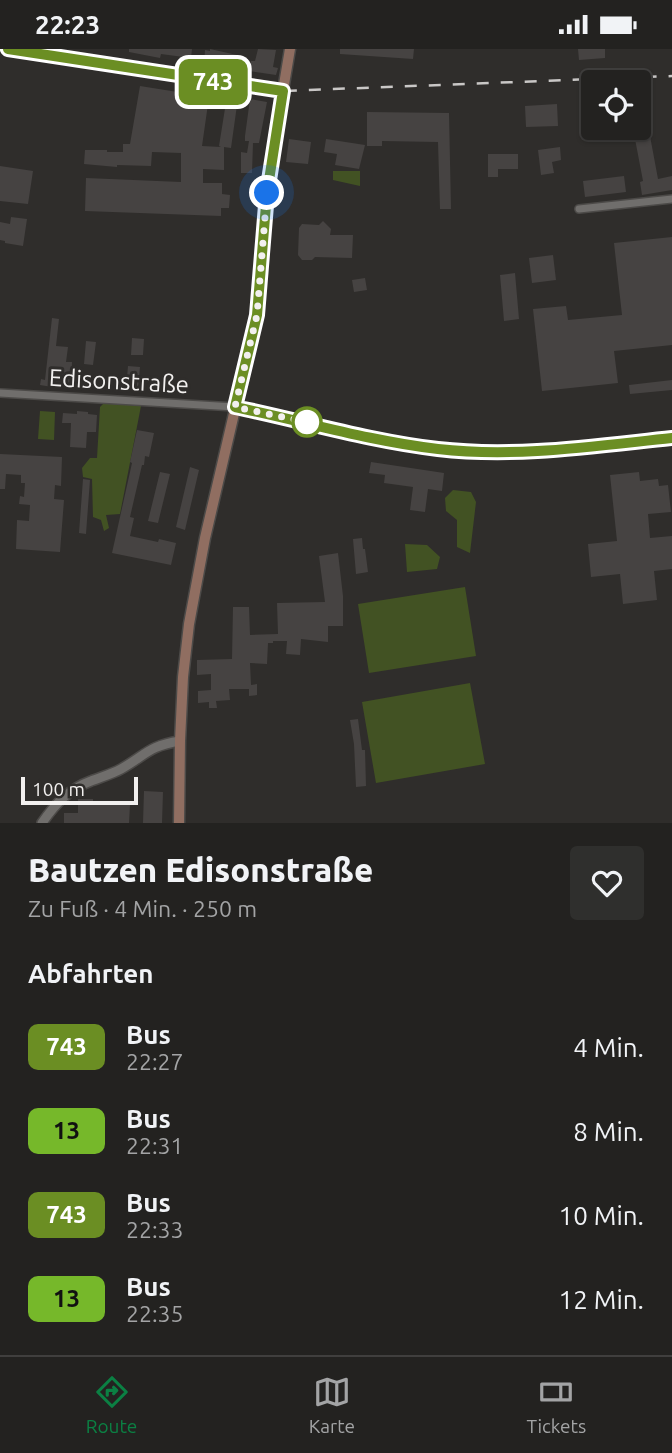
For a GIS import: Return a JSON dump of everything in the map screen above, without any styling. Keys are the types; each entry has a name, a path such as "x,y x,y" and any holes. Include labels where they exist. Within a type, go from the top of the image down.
{"main road":[{"path":"178,823 183,677 189,624 205,538 257,315 266,198 290,49"}],"street":[{"path":"8,49 283,91"},
{"path":"579,209 672,199"},
{"name":"Edisonstraße","path":"0,393 235,407 375,439 460,451 537,451 672,438"},
{"path":"42,823 60,800 79,786 121,769 152,748 180,741"}],"green space":[{"path":"333,171 360,171 360,186 333,180"},
{"path":"104,403 141,406 120,514 106,515 109,528 104,531 101,520 93,517 92,479 83,477 82,468 90,458 97,458 100,407"},
{"path":"40,411 55,412 54,440 38,439"},
{"path":"453,490 471,492 476,502 470,553 457,547 457,520 446,511 445,498"},
{"path":"405,544 427,545 440,557 437,569 407,572"},
{"path":"465,587 476,656 369,673 358,604"},
{"path":"470,683 485,764 376,783 362,702"}],"building":[{"path":"129,49 192,49 191,58 161,54 160,58 129,52"},
{"path":"258,49 276,50 273,67 278,68 276,75 249,71"},
{"path":"340,49 414,49 413,59 340,54"},
{"path":"578,49 605,49 605,58 579,60"},
{"path":"205,50 237,55 235,68 204,64"},
{"path":"140,86 209,97 202,146 221,147 219,146 227,96 238,98 231,148 224,147 224,170 203,169 203,183 222,183 222,194 230,195 229,208 221,208 221,216 85,211 86,178 181,182 181,153 152,152 151,166 84,164 85,150 123,152 123,144 130,144"},
{"path":"250,99 267,102 259,143 253,143 252,173 241,173 241,152 247,153 249,141 245,141 245,136"},
{"path":"557,104 558,126 526,127 525,106"},
{"path":"367,112 449,113 451,209 440,209 438,142 382,141 382,146 367,146"},
{"path":"289,139 311,142 308,164 286,162"},
{"path":"326,139 365,145 359,169 335,165 337,154 324,152"},
{"path":"635,140 651,140 658,179 672,176 672,190 642,195 640,182 643,181"},
{"path":"560,147 561,160 552,162 554,173 541,175 538,150"},
{"path":"488,154 518,154 518,169 498,169 498,177 488,177"},
{"path":"0,166 33,171 28,204 0,201"},
{"path":"624,176 626,192 585,197 583,181"},
{"path":"11,217 27,219 23,246 0,240 0,222 10,224"},
{"path":"323,221 331,229 330,235 353,235 352,258 315,257 312,260 302,260 298,255 299,228 302,224 319,225"},
{"path":"672,237 672,345 614,351 618,383 542,391 533,309 566,306 568,320 622,315 614,243"},
{"path":"553,255 556,280 532,283 529,258"},
{"path":"515,273 519,319 504,321 500,275"},
{"path":"365,278 367,290 354,292 352,280"},
{"path":"52,318 59,319 56,346 68,347 66,362 72,362 71,384 53,382 52,387 40,385 41,379 45,380"},
{"path":"132,338 144,339 143,355 131,355"},
{"path":"86,341 96,342 93,365 84,364"},
{"path":"128,366 140,367 138,390 126,389"},
{"path":"672,380 672,390 630,394 629,385"},
{"path":"77,411 97,415 96,432 87,432 86,448 70,447 71,423 62,423 63,413 77,414"},
{"path":"137,430 154,433 149,457 145,456 142,465 130,517 134,518 130,536 176,543 171,565 112,553"},
{"path":"0,454 62,457 61,486 55,485 54,499 64,500 60,552 16,549 17,520 29,521 30,505 19,504 20,496 24,497 25,483 21,483 21,475 6,474 5,489 0,489"},
{"path":"371,462 444,473 442,491 428,489 425,512 410,510 413,487 384,483 385,475 369,473"},
{"path":"190,467 199,470 185,530 176,527"},
{"path":"160,472 170,474 158,523 148,521"},
{"path":"639,472 640,481 658,479 659,486 668,485 671,512 648,514 650,538 672,536 672,569 654,571 657,600 623,604 620,574 591,577 588,544 617,541 610,475"},
{"path":"83,479 90,480 86,534 79,533"},
{"path":"362,538 368,572 356,574 353,539"},
{"path":"338,553 343,626 328,626 328,642 301,639 300,655 286,654 287,641 268,643 267,664 250,663 251,685 257,684 257,695 249,696 249,689 229,689 230,700 216,701 217,708 209,708 209,702 198,703 198,691 211,690 211,674 197,675 197,660 232,659 233,607 249,607 250,635 278,634 277,603 325,602 319,556"},
{"path":"358,719 362,750 365,750 366,786 356,787 350,720"},
{"path":"144,791 163,792 162,823 143,823"},
{"path":"78,799 93,799 93,805 130,805 129,823 64,823 64,813 78,813"}],"railway":[{"path":"0,50 255,90 672,76"}],"bus line":[{"name":"743","path":"8,49 283,91 267,193 257,315 235,407 375,439 440,449 537,451 672,438"}],"route":[{"path":"267,193 257,315 235,407 307,422"}]}
